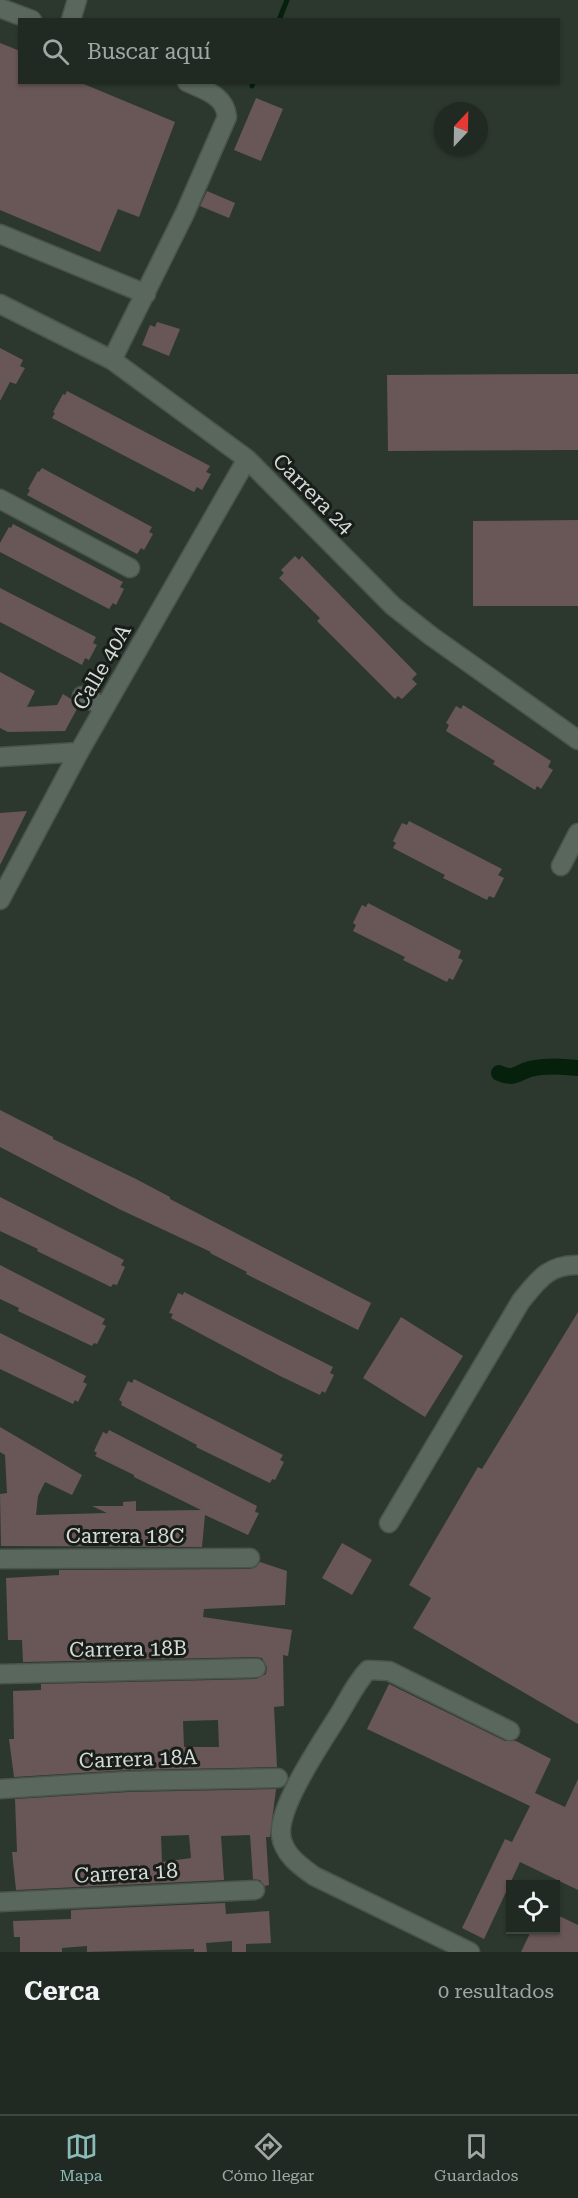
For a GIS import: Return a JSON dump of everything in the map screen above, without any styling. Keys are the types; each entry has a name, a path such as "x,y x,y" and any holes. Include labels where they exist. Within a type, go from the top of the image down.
{"street":[{"path":"72,18 77,0"},
{"path":"0,8 27,18"},
{"path":"112,360 185,213 227,117 226,107 215,95 191,84"},
{"path":"0,234 146,294"},
{"name":"Carrera 24","path":"0,304 112,360 247,459 393,606 431,636 578,740"},
{"name":"Calle 40A","path":"0,900 79,752 247,459"},
{"path":"0,499 130,568"},
{"path":"82,696 105,707"},
{"path":"0,757 79,752"},
{"path":"561,866 578,833"},
{"path":"389,1524 521,1301 539,1279 557,1267 578,1265"},
{"name":"Carrera 18C","path":"0,1559 250,1558"},
{"name":"Carrera 18B","path":"0,1674 256,1668"},
{"path":"470,1952 314,1876 296,1864 283,1845 281,1825 310,1761 357,1682 368,1670 389,1671 510,1731"},
{"name":"Carrera 18A","path":"0,1789 128,1781 278,1778"},
{"name":"Carrera 18","path":"0,1902 255,1890"}],"building":[{"path":"0,43 18,50 18,84 84,84 175,122 139,217 118,209 100,252 0,210"},
{"path":"256,98 283,109 261,161 234,150"},
{"path":"207,191 235,203 229,218 200,206"},
{"path":"157,322 180,329 169,356 142,345 150,325 155,327"},
{"path":"0,348 23,360 20,366 25,368 16,384 10,382 0,401"},
{"path":"578,374 578,450 388,451 387,375"},
{"path":"67,391 210,466 206,472 211,474 202,490 197,487 194,492 52,418 63,394 65,395"},
{"path":"42,468 152,527 149,532 153,534 144,550 141,548 137,554 27,495 38,471"},
{"path":"578,520 578,606 473,606 473,521"},
{"path":"13,524 123,582 120,587 124,589 116,605 113,603 109,609 0,552 0,543"},
{"path":"295,556 299,560 302,556 417,674 412,679 417,684 402,699 398,696 395,699 317,621 320,618 279,578 284,573 281,570"},
{"path":"0,588 96,637 93,643 97,645 89,660 85,658 82,665 0,622"},
{"path":"0,672 35,691 27,707 57,705 63,694 71,699 78,707 65,731 8,732 0,728"},
{"path":"463,705 551,761 548,767 553,770 541,789 537,786 535,790 493,764 495,761 446,731 449,725 446,723 456,706 461,709"},
{"path":"27,811 0,865 0,813"},
{"path":"409,821 502,869 498,875 504,878 494,898 489,896 487,900 443,878 445,875 393,848 396,843 393,841 402,823 407,825"},
{"path":"368,903 461,951 458,958 463,960 453,980 449,978 447,982 403,960 405,957 353,931 356,925 353,923 362,905 366,907"},
{"path":"0,1110 371,1303 358,1330 246,1274 247,1272 211,1252 119,1209 0,1147"},
{"path":"0,1197 124,1260 121,1265 125,1267 117,1285 113,1284 111,1287 0,1231"},
{"path":"0,1265 105,1319 102,1324 106,1326 97,1344 94,1343 92,1346 18,1311 19,1308 0,1299"},
{"path":"184,1292 333,1367 330,1373 334,1375 325,1393 322,1391 320,1395 280,1376 171,1318 173,1314 169,1313 178,1293 183,1295"},
{"path":"578,1312 578,1724 413,1628 431,1598 409,1585 478,1467 482,1469"},
{"path":"401,1317 463,1356 425,1417 363,1378"},
{"path":"0,1333 86,1376 83,1382 87,1384 78,1402 75,1400 73,1404 0,1369"},
{"path":"134,1379 283,1455 280,1460 284,1462 275,1480 272,1479 270,1483 196,1447 197,1445 121,1405 122,1402 119,1400 128,1381 132,1383"},
{"path":"0,1427 82,1475 72,1495 45,1482 38,1496 36,1515 107,1513 92,1506 123,1506 123,1502 136,1501 136,1511 201,1510 95,1456 97,1453 94,1451 103,1432 107,1434 109,1430 257,1506 255,1512 259,1513 248,1535 205,1515 202,1547 1,1546 0,1494 7,1493 5,1455 0,1452"},
{"path":"342,1543 372,1560 352,1595 322,1578"},
{"path":"260,1562 287,1571 285,1605 204,1609 203,1617 292,1630 288,1656 283,1655 284,1706 274,1707 277,1767 128,1770 14,1777 9,1739 14,1739 13,1691 41,1690 41,1684 256,1679 266,1674 267,1667 262,1658 256,1657 23,1662 22,1640 8,1640 6,1578 59,1575 59,1570 250,1569 256,1567","holes":["218,1720 219,1747 184,1747 183,1721"]},
{"path":"389,1684 505,1741 516,1741 551,1759 535,1793 565,1807 578,1779 578,1890 520,1862 512,1880 506,1880 506,1892 484,1939 462,1928 505,1839 512,1842 530,1806 367,1729"},
{"path":"276,1789 270,1837 266,1837 269,1885 265,1886 260,1880 253,1879 250,1835 221,1836 224,1880 16,1890 12,1852 17,1852 15,1799 128,1792","holes":["189,1835 191,1858 162,1862 161,1836"]},
{"path":"225,1903 226,1914 269,1911 271,1943 246,1944 246,1952 232,1952 232,1941 206,1943 207,1952 194,1952 194,1949 87,1952 87,1946 62,1948 62,1952 20,1952 20,1937 14,1937 13,1921 71,1919 71,1910"},
{"path":"560,1916 578,1925 578,1952 521,1952 530,1934 560,1934"}],"waterway":[{"path":"280,18 287,0"},
{"path":"499,1073 512,1076 542,1067 578,1068"}]}
